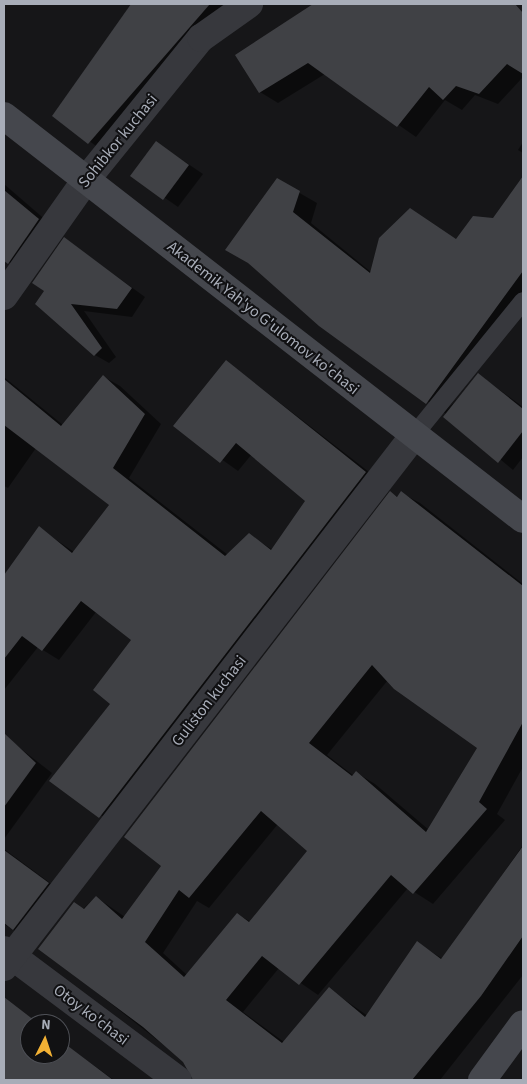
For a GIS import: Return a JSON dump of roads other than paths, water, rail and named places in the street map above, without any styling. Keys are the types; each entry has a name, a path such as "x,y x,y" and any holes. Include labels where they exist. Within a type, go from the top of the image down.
{"main road":[{"name":"Akademik Yah'yo G'ulomov ko'chasi","path":"4,116 85,181 523,519"},
{"path":"482,1080 523,1024"}],"street":[{"name":"Sohibkor kuchasi","path":"4,296 85,181 201,38 249,4"},
{"name":"Guliston kuchasi","path":"7,958 415,434"},
{"name":"Otoy ko'chasi","path":"7,958 178,1080"}],"lane":[{"path":"415,434 523,301"}]}
